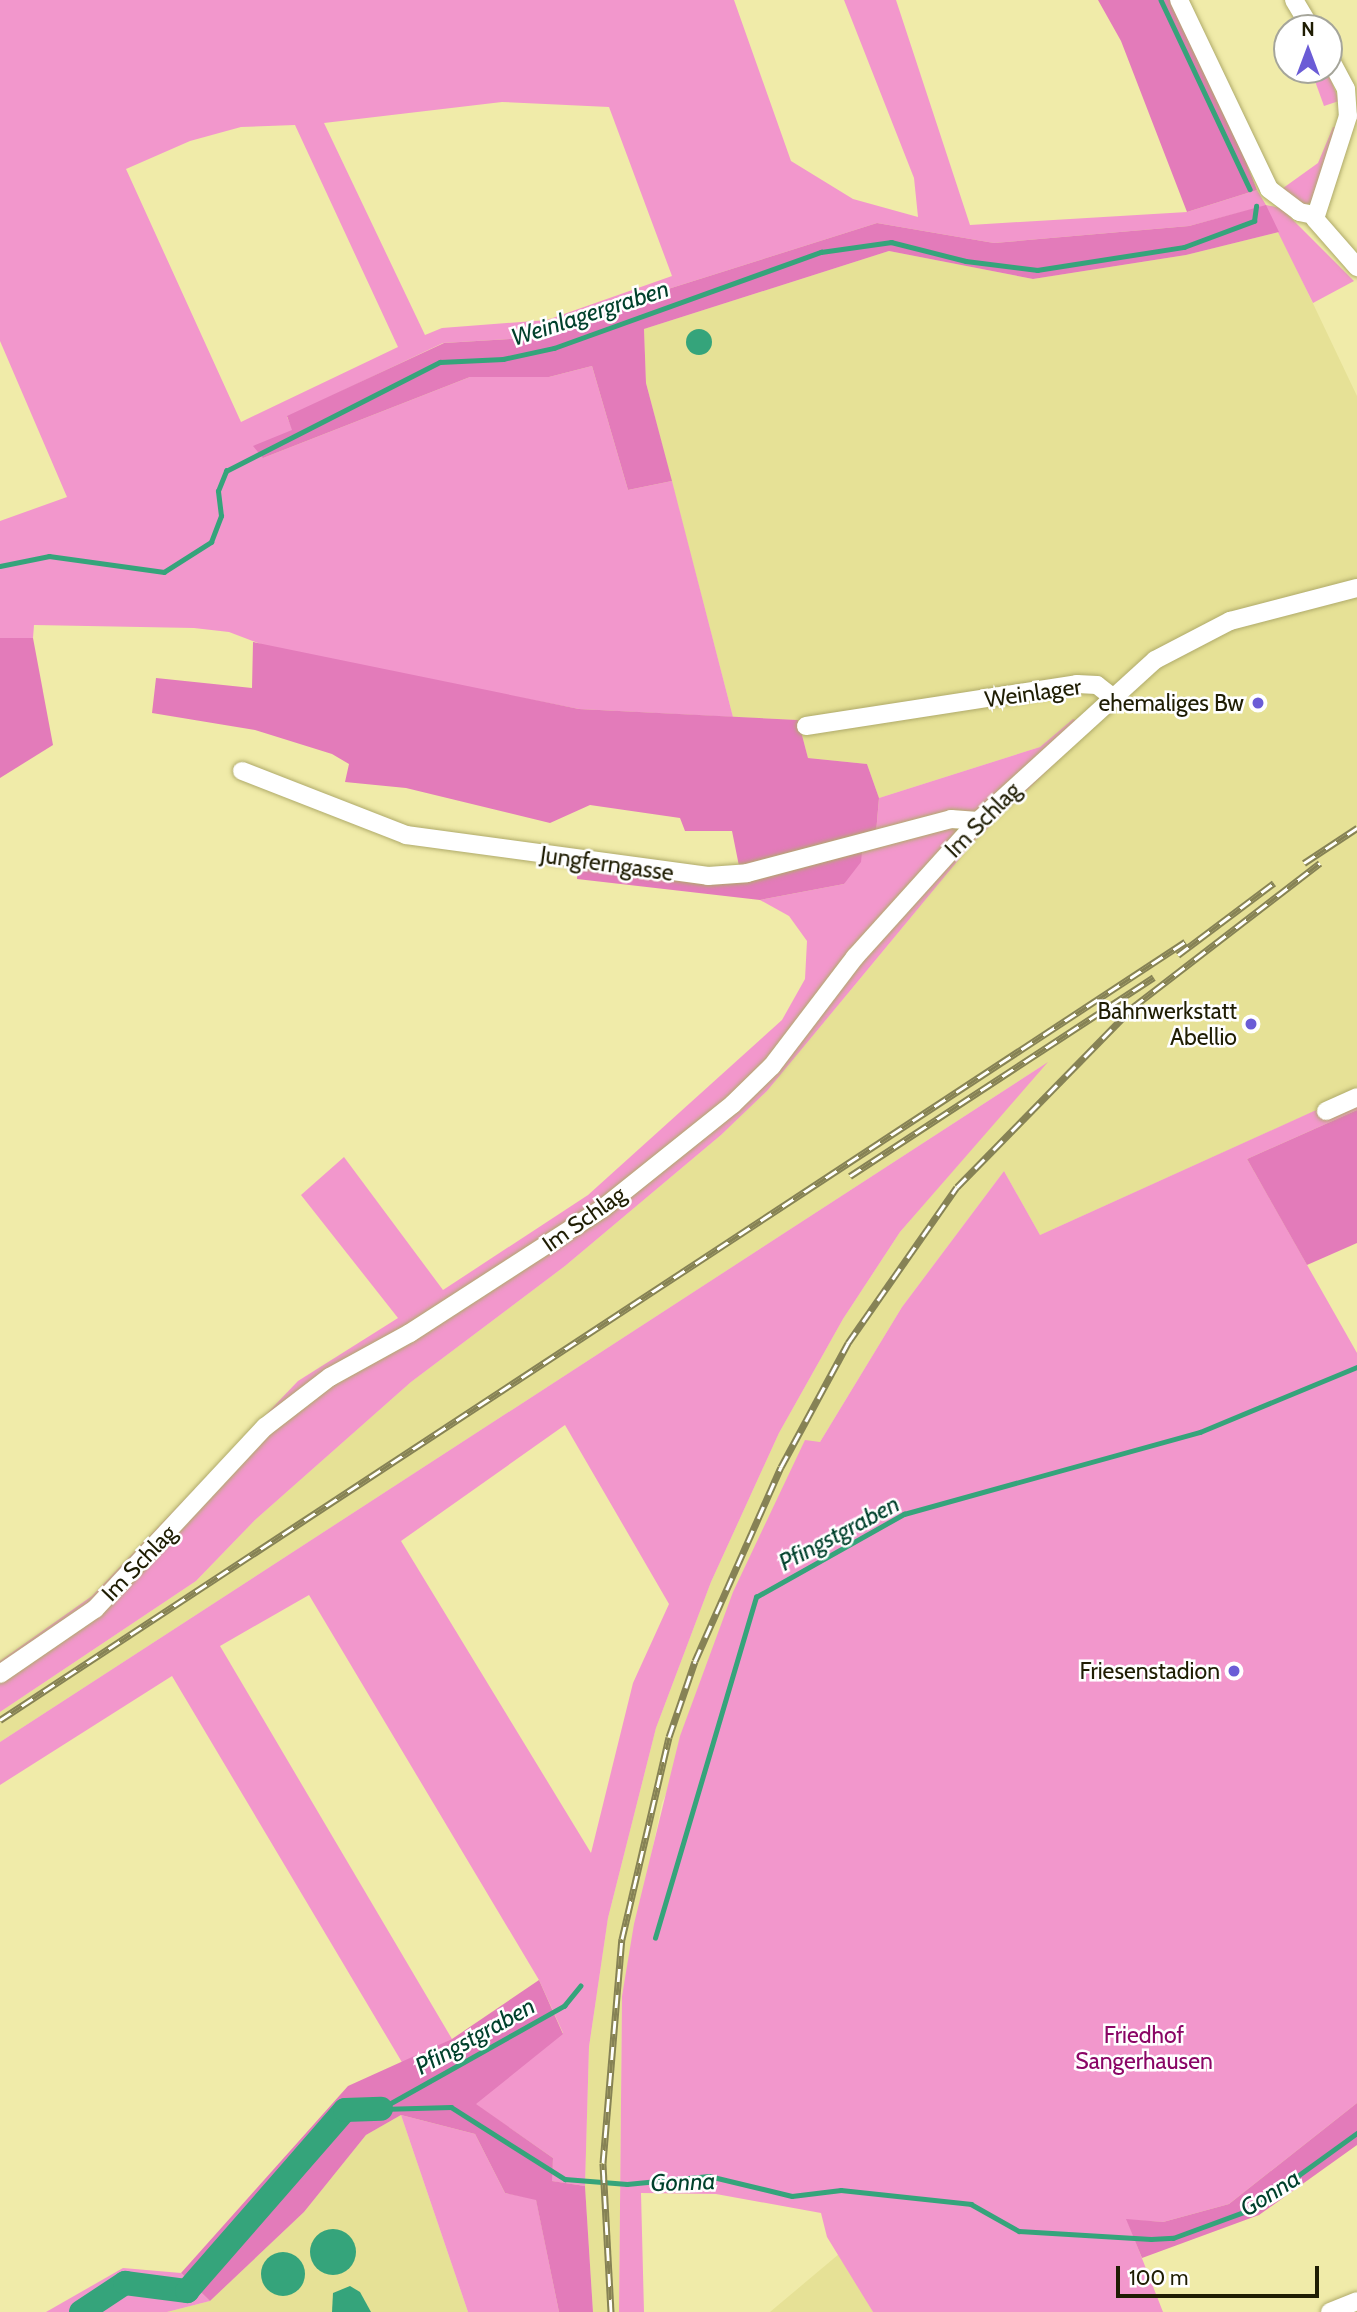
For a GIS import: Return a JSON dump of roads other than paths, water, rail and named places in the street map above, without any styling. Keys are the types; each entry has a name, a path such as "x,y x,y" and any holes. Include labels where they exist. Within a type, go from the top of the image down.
{"street":[{"path":"1180,0 1269,189 1297,211 1315,215"},
{"path":"1343,83 1349,116 1315,215 1321,231 1357,267"},
{"name":"Weinlager","path":"806,726 1077,684 1097,685 1111,696 1155,660 1220,625 1357,588"},
{"name":"Im Schlag","path":"0,1674 95,1609 265,1427 330,1377 410,1333 602,1209 733,1104 772,1066 855,957 978,821 1111,696"},
{"name":"Jungferngasse","path":"242,771 407,835 708,876 760,870 951,819 978,821"},
{"path":"1326,1111 1357,1097"},
{"path":"1330,2312 1357,2301"}],"waterway":[{"name":"Weinlagergraben","path":"1161,0 1250,189"},
{"name":"Weinlagergraben","path":"0,566 49,556 164,572 211,542 221,516 218,491 226,471 440,362 503,359 554,348 821,252 891,242 966,261 1037,270 1184,247 1254,221 1256,206"},
{"name":"Pfingstgraben","path":"655,1938 756,1597 904,1514 1200,1432 1357,1367"},
{"name":"Pfingstgraben","path":"382,2108 564,2006 580,1986"},
{"name":"Gonna","path":"381,2109 451,2107 565,2179 627,2184 709,2176 792,2196 841,2190 971,2204 1019,2231 1151,2239 1173,2238 1252,2209 1357,2133"},
{"name":"Gonna","path":"81,2312 125,2283 187,2291 345,2110 381,2109"}],"railway":[{"path":"1304,863 1357,828"},
{"path":"611,2312 603,2163 622,1939 669,1737 695,1661 781,1467 848,1343 957,1187 1133,1007 1320,863"},
{"path":"1178,955 1274,883"},
{"path":"0,1720 1185,942"},
{"path":"850,1176 1154,977"}],"place":[{"name":"ehemaliges Bw","path":"1258,703"},
{"name":"Bahnwerkstatt Abellio","path":"1251,1024"},
{"name":"Friesenstadion","path":"1234,1671"}],"park label":[{"name":"Friedhof Sangerhausen","path":"1144,2048"}]}
